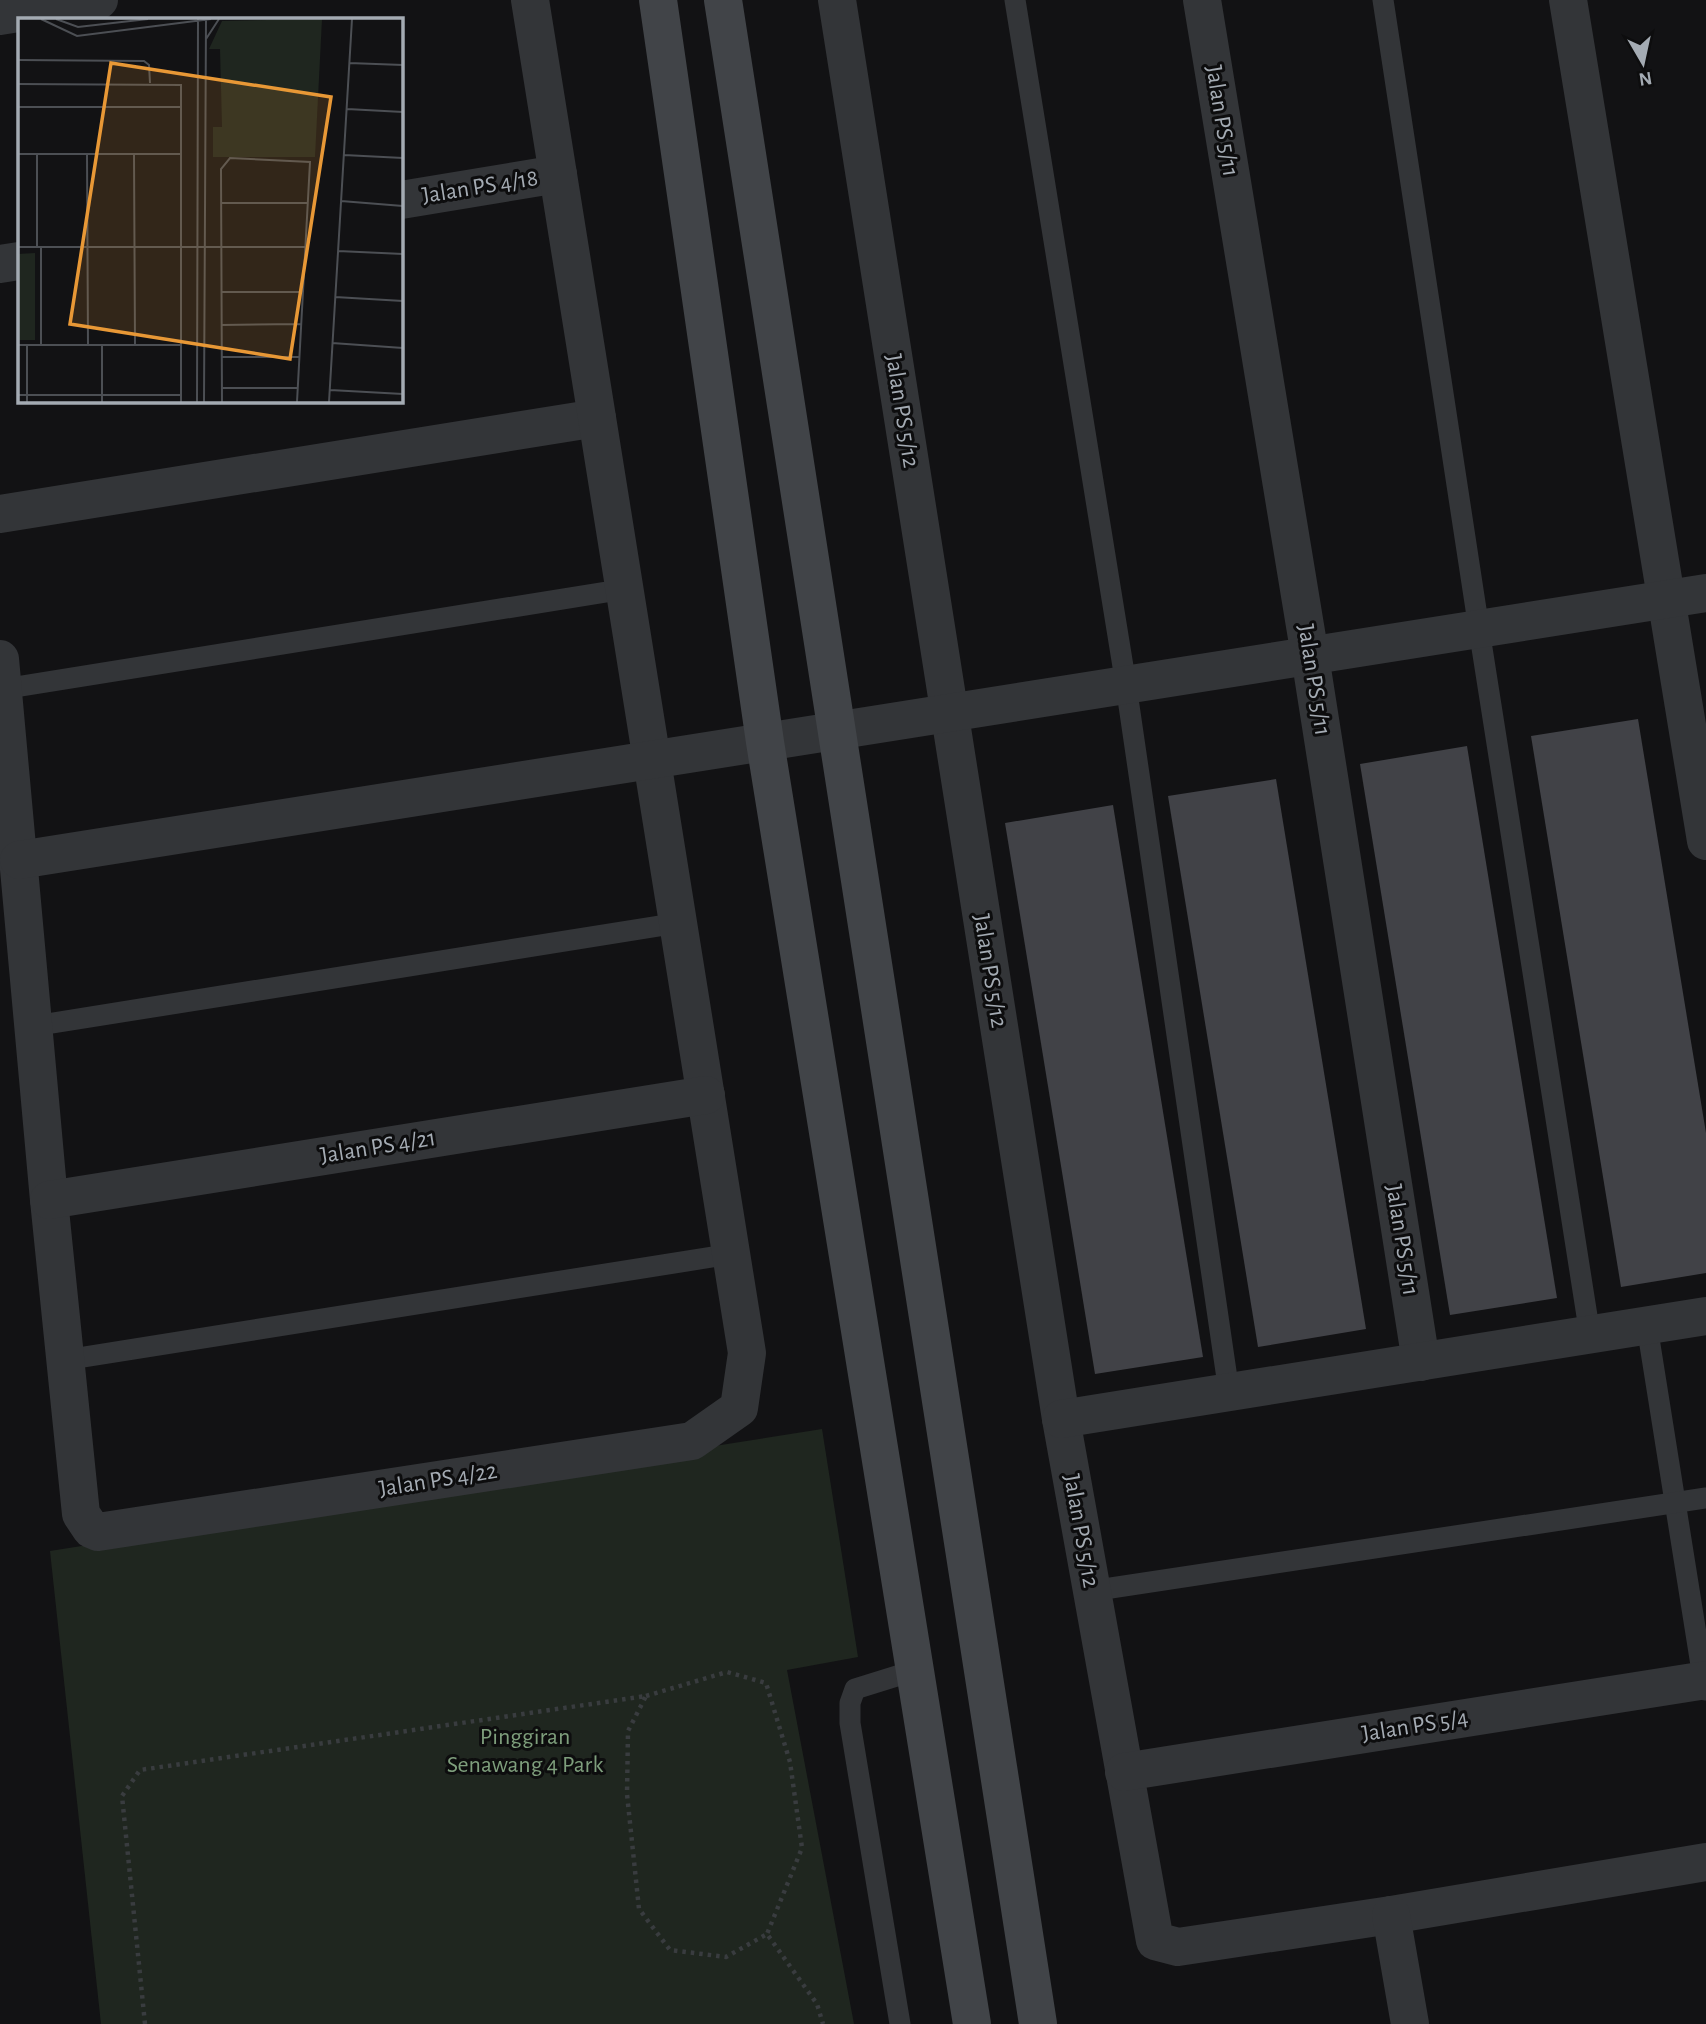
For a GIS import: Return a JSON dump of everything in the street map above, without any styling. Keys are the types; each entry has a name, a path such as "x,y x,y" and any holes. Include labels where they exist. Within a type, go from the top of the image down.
{"street":[{"path":"0,16 99,0"},
{"path":"530,0 731,1254"},
{"path":"658,0 765,742 972,2024"},
{"path":"723,0 1038,2024"},
{"name":"Jalan PS 5/12","path":"837,0 1061,1419 1155,1941 1178,1947 1391,1915"},
{"name":"Jalan PS 5/11","path":"1202,0 1310,656 1421,1362"},
{"path":"1568,0 1706,841"},
{"name":"Jalan PS 4/18","path":"402,200 558,174"},
{"path":"0,264 18,261"},
{"path":"0,514 597,418"},
{"path":"19,860 1706,593"},
{"path":"1,674 65,1360"},
{"name":"Jalan PS 4/21","path":"49,1200 706,1095"},
{"name":"Jalan PS 4/22","path":"65,1360 81,1514 92,1529 98,1532 692,1441 738,1408 747,1353 731,1254"},
{"path":"1061,1419 1706,1316"},
{"name":"Jalan PS 5/4","path":"1124,1772 1705,1685"},
{"path":"1410,2024 1391,1915 1706,1862"}],"lane":[{"path":"1016,0 1126,685 1229,1392"},
{"path":"1383,0 1590,1335"},
{"path":"1,674 625,589"},
{"path":"34,1026 678,923"},
{"path":"65,1360 731,1254"},
{"path":"1647,1326 1705,1685"},
{"path":"1091,1591 1706,1498"},
{"path":"900,2024 850,1723 850,1703 855,1689 916,1670"}],"path":[{"path":"145,2024 122,1796 140,1770 646,1696 727,1672 766,1683 790,1762 802,1848 767,1934 726,1957 670,1950 639,1909 627,1794 628,1731 646,1696"},
{"path":"767,1934 817,2004 823,2024"}],"green space":[{"name":"Pinggiran Senawang 4 Park","path":"822,1429 858,1657 787,1670 854,2024 101,2024 50,1551"}],"building":[{"path":"1638,719 1706,1133 1706,1273 1621,1287 1531,736"},
{"path":"1467,746 1557,1298 1450,1315 1360,764"},
{"path":"1276,779 1366,1329 1258,1347 1168,796"},
{"path":"1113,805 1203,1357 1095,1374 1005,823"}]}
